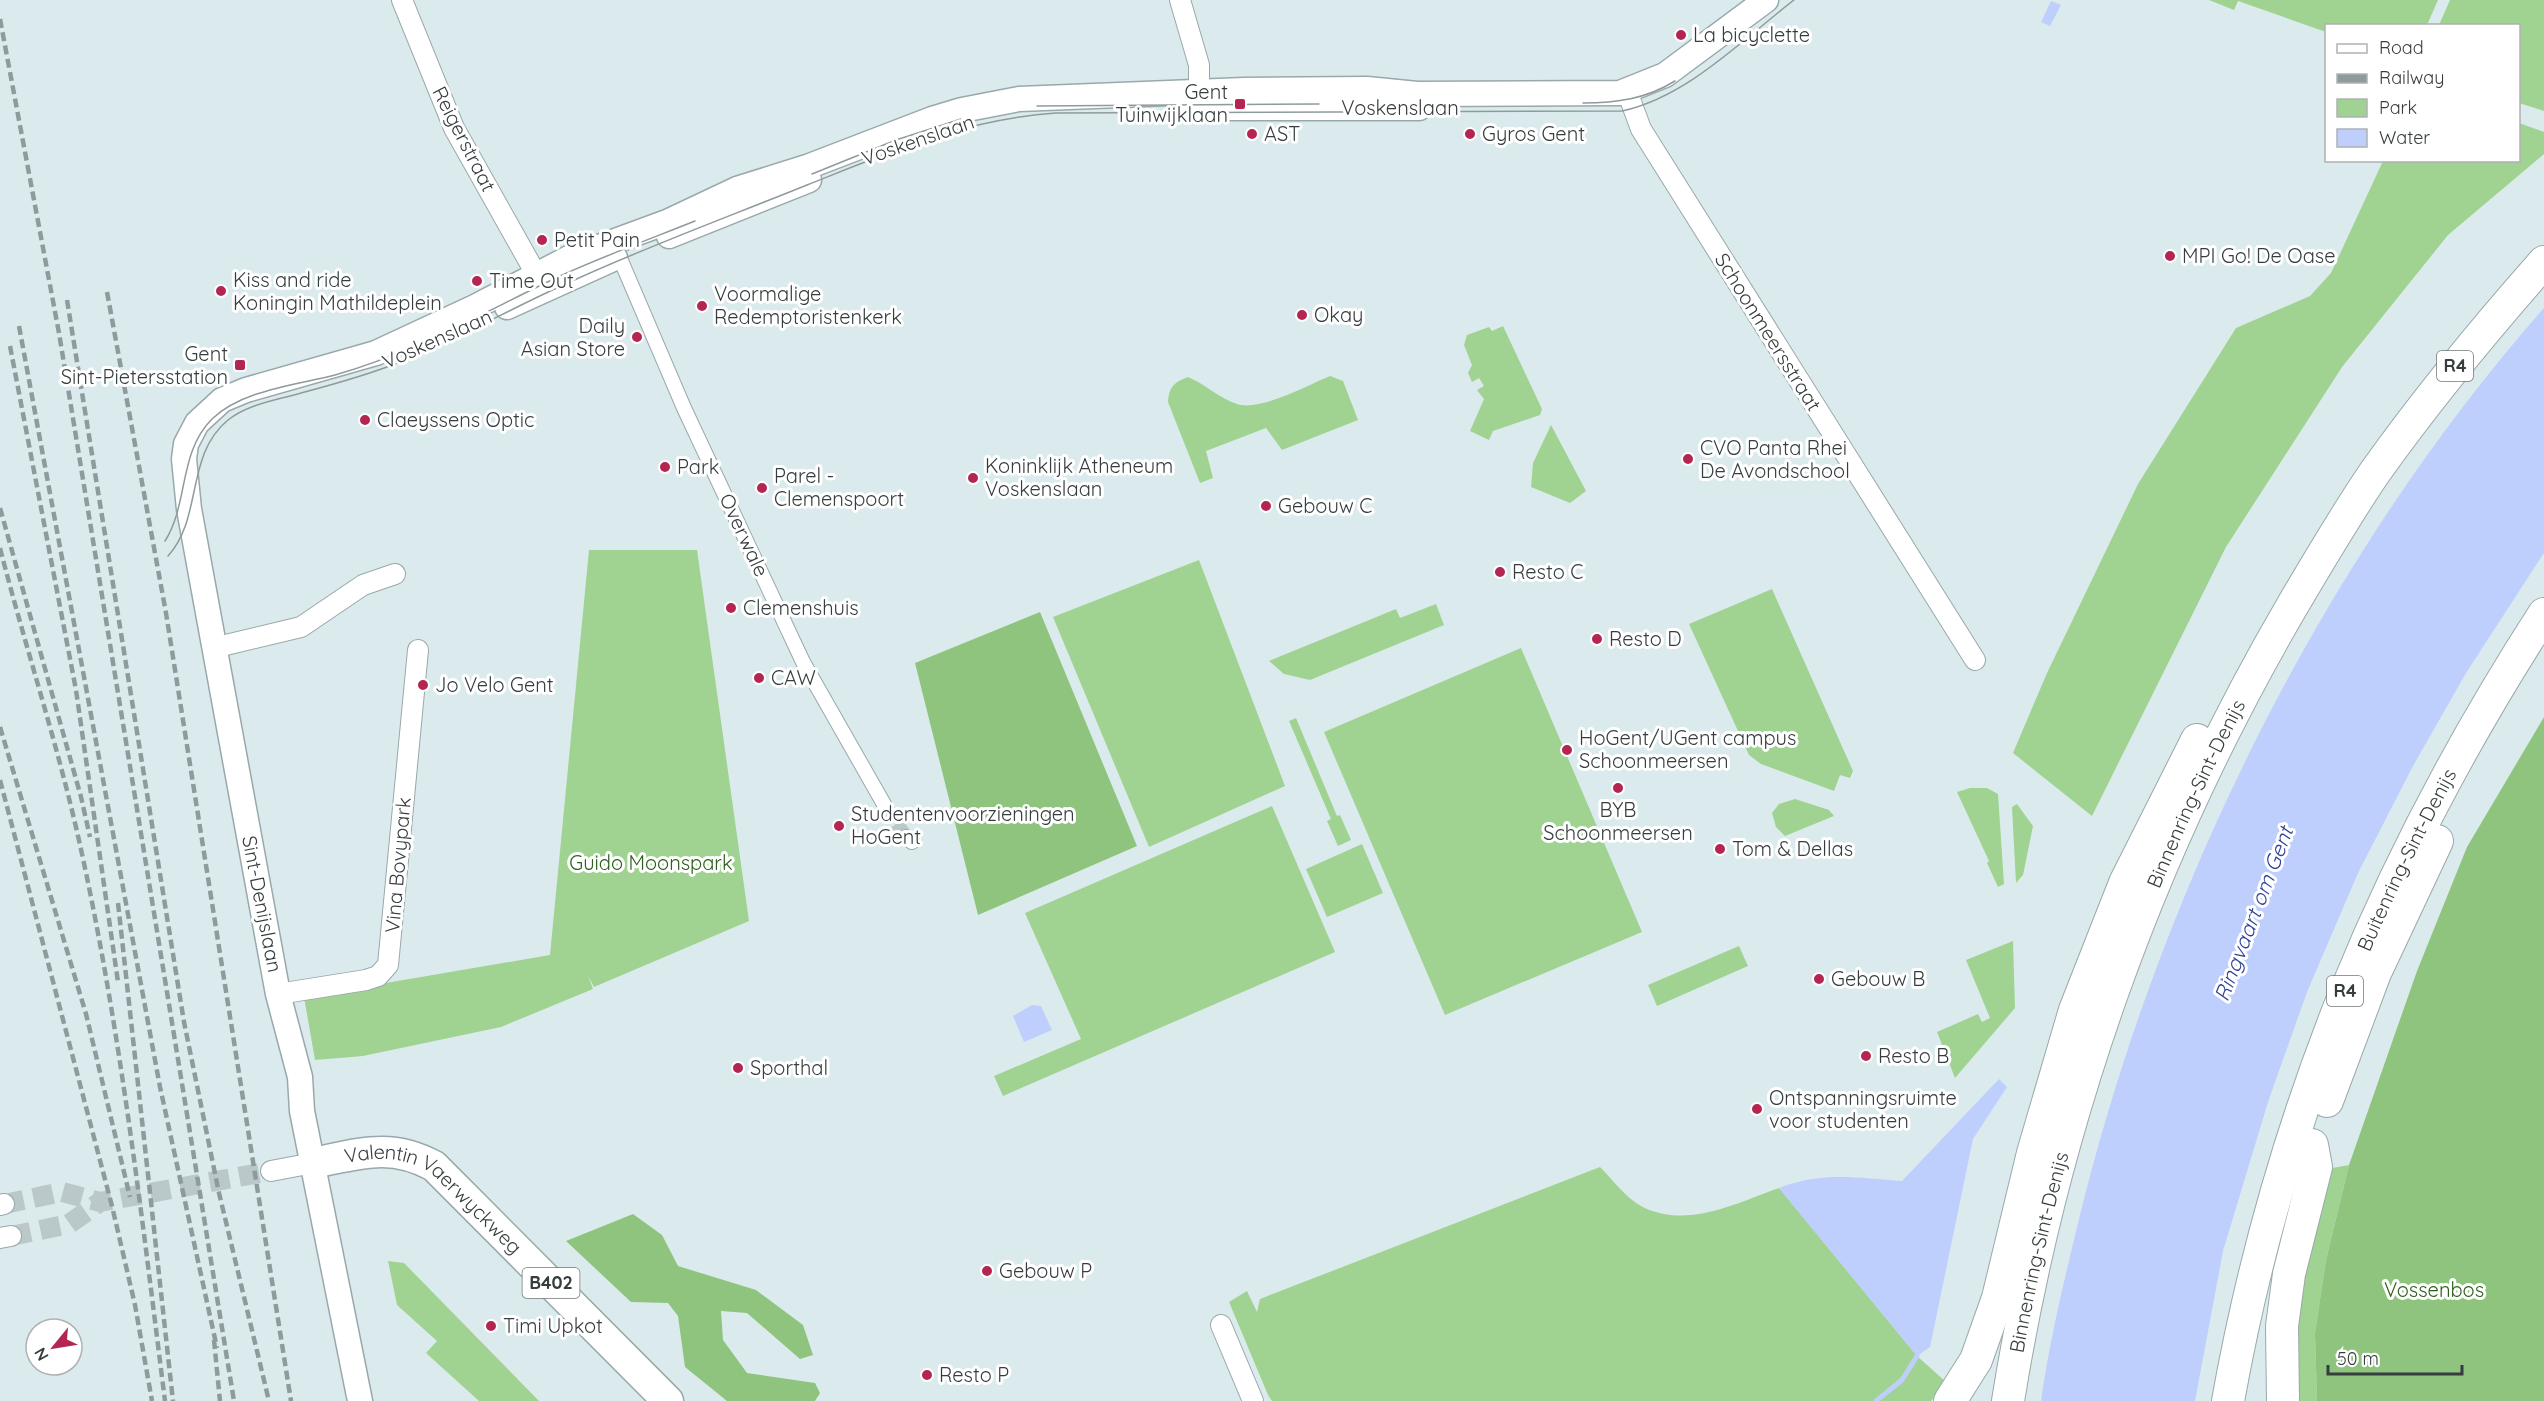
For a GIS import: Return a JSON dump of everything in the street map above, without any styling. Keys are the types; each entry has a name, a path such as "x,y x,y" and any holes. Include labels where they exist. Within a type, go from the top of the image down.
{"highway":[{"name":"Binnenring-Sint-Denijs","path":"2008,1401 2018,1338 2048,1201 2069,1122 2108,1005 2175,833 2253,674 2373,475 2438,388 2544,262"},
{"name":"Buitenring-Sint-Denijs","path":"2229,1401 2240,1338 2262,1241 2293,1134 2321,1052 2373,923 2418,830 2467,740 2544,614"},
{"path":"2250,1401 2270,1297 2312,1145 2334,1078 2375,973 2408,903 2487,740 2544,643"},
{"path":"1950,1401 1976,1359 1998,1298 2033,1153 2075,1010 2125,883 2159,811 2215,706 2253,674"},
{"path":"2283,1401 2282,1326 2289,1274 2316,1167 2312,1145"}],"main road":[{"name":"Valentin Vaerwyckweg","path":"313,1163 394,1150 414,1155 434,1166 668,1401"}],"street":[{"name":"Reigerstraat","path":"402,0 454,128 536,274"},
{"path":"1180,0 1199,65 1198,93"},
{"name":"Voskenslaan","path":"187,490 194,459 205,437 217,423 233,411 254,401 361,372 401,357 619,256 943,128 999,115 1055,109 1606,107 1629,98 1680,65 1766,0"},
{"name":"Voskenslaan","path":"208,412 222,400 246,390 376,353 475,307 569,258 667,222 737,189 807,167 903,129 962,110 1019,99 1367,89 1417,94 1592,95 1629,98 1656,96 1679,84 1786,0"},
{"name":"Schoonmeersstraat","path":"1629,98 1641,129 1975,660"},
{"name":"Overwale","path":"619,256 684,408 803,662 885,806"},
{"name":"Sint-Denijslaan","path":"208,412 186,444 184,459 187,490 213,648 278,994 300,1077 302,1111 360,1401"},
{"path":"213,648 301,627 363,585 395,574"},
{"name":"Vina Bovypark","path":"278,994 366,980 378,976 388,965 418,650"},
{"path":"271,1171 313,1163"},
{"path":"1221,1325 1253,1401"}],"green space":[{"path":"2209,0 2438,0 2427,24 2325,24 2325,32 2238,1 2234,10"},
{"path":"2450,0 2544,0 2544,111 2520,103 2520,24 2439,24"},
{"path":"2520,123 2544,132 2544,154 2448,235 2342,367 2226,547 2092,816 2013,753 2047,673 2138,484 2236,328 2310,296 2331,273 2383,162 2520,162"},
{"path":"1503,326 1542,409 1540,415 1493,431 1489,440 1470,431 1484,399 1477,390 1484,386 1479,378 1472,382 1468,373 1472,365 1464,345 1467,335 1489,327 1492,331"},
{"path":"1330,376 1343,381 1358,420 1282,450 1266,428 1206,451 1213,478 1200,483 1168,402 1171,389 1176,383 1188,377 1230,401 1246,405 1270,401"},
{"path":"1551,425 1586,491 1570,503 1531,487 1533,463"},
{"name":"Guido Moonspark","path":"589,550 697,550 749,921 594,987 588,976 593,989 501,1027 363,1056 315,1060 304,997 550,955"},
{"path":"1199,560 1285,786 1149,847 1053,617"},
{"path":"1772,589 1853,771 1850,778 1840,775 1834,791 1761,764 1749,755 1689,624"},
{"path":"1436,604 1444,625 1310,680 1284,674 1269,661 1396,609 1400,618"},
{"path":"1040,612 1137,846 978,915 915,663"},
{"path":"1521,648 1642,932 1445,1015 1324,732"},
{"name":"Vossenbos","path":"2544,717 2544,1401 2317,1401 2315,1333 2326,1260 2349,1165 2417,971 2467,847"},
{"path":"1296,718 1337,816 1340,815 1351,840 1338,846 1327,821 1331,819 1289,721"},
{"path":"1970,788 1987,788 1998,794 2004,884 1998,887 1987,863 1989,861 1957,792"},
{"path":"1795,799 1829,810 1834,816 1785,836 1776,827 1772,813 1779,804"},
{"path":"2017,804 2033,826 2023,875 2016,883 2012,807"},
{"path":"1272,806 1335,952 1003,1096 994,1076 1081,1039 1025,913"},
{"path":"1362,844 1383,893 1327,917 1306,869"},
{"path":"2013,941 2015,1008 1955,1078 1937,1032 1978,1014 1982,1022 1990,1018 1966,960"},
{"path":"1739,946 1748,966 1657,1006 1648,985"},
{"path":"2349,1165 2326,1260 2315,1333 2317,1401 2294,1401 2293,1327 2327,1169"},
{"path":"1600,1167 1635,1203 1658,1213 1693,1215 1711,1212 1779,1188 1917,1356 1946,1382 1931,1401 1272,1401 1229,1302 1247,1291 1257,1312 1260,1299"},
{"path":"633,1214 662,1235 678,1266 756,1290 803,1325 813,1355 800,1359 747,1313 721,1311 723,1340 747,1373 815,1383 820,1393 815,1401 727,1401 685,1367 678,1316 668,1303 631,1302 566,1241"},
{"path":"388,1261 404,1263 539,1401 479,1401 426,1353 437,1341 397,1305"}],"water":[{"path":"2051,1 2061,5 2050,26 2041,22"},
{"name":"Ringvaart om Gent","path":"2544,308 2544,553 2466,673 2413,766 2358,873 2307,992 2268,1102 2223,1251 2195,1401 2041,1401 2053,1331 2069,1261 2114,1093 2155,972 2203,852 2259,734 2321,620 2389,510 2464,406"},
{"path":"1032,1005 1041,1006 1052,1030 1024,1042 1013,1016"},
{"path":"1999,1079 2007,1087 1973,1139 1930,1347 1917,1356 1779,1188 1810,1179 1840,1177 1902,1181"}],"waterway":[{"path":"1876,1401 1902,1380 1917,1356"}],"tunnel":[{"path":"885,806 906,837"},
{"path":"4,1204 62,1192 100,1202 271,1171"},
{"path":"11,1236 69,1224 100,1202"}],"tram line":[{"path":"168,556 179,541 186,524 205,451 215,434 228,420 244,410 351,379 400,362 629,256 898,149 990,122 1056,113 1622,111 1646,104 1691,80 1734,49 1794,0"},
{"path":"1583,103 1630,99 1653,92 1675,81"},
{"path":"1037,106 1319,104"},
{"path":"812,174 896,140 961,119"},
{"path":"165,541 178,511 194,447 201,432 224,409 254,395 335,375 393,355 560,276 695,221"}],"railway":[{"path":"0,19 59,333 234,1401"},
{"path":"107,292 166,613 291,1401"},
{"path":"67,300 184,1022 219,1193 269,1401"},
{"path":"19,326 160,1087 217,1348"},
{"path":"10,346 76,690 118,982"},
{"path":"0,508 81,797 90,837"},
{"path":"0,548 64,777 96,922 130,1127 165,1401"},
{"path":"0,727 86,1014 130,1197"},
{"path":"0,780 112,1206 135,1305 152,1401"},
{"path":"118,903 173,1401"},
{"path":"214,1340 220,1401"}],"place":[{"name":"La bicyclette","path":"1681,35"},
{"name":"Gent Tuinwijklaan","path":"1240,104"},
{"name":"AST","path":"1252,134"},
{"name":"Gyros Gent","path":"1470,134"},
{"name":"Petit Pain","path":"542,240"},
{"name":"MPI Go! De Oase","path":"2170,256"},
{"name":"Time Out","path":"477,281"},
{"name":"Kiss and ride Koningin Mathildeplein","path":"221,291"},
{"name":"Voormalige Redemptoristenkerk","path":"702,306"},
{"name":"Okay","path":"1302,315"},
{"name":"Daily Asian Store","path":"637,337"},
{"name":"Gent Sint-Pietersstation","path":"240,365"},
{"name":"Claeyssens Optic","path":"365,420"},
{"name":"CVO Panta Rhei De Avondschool","path":"1688,459"},
{"name":"Park","path":"665,467"},
{"name":"Koninklijk Atheneum Voskenslaan","path":"973,478"},
{"name":"Parel - Clemenspoort","path":"762,488"},
{"name":"Gebouw C","path":"1266,506"},
{"name":"Resto C","path":"1500,572"},
{"name":"Clemenshuis","path":"731,608"},
{"name":"Resto D","path":"1597,639"},
{"name":"CAW","path":"759,678"},
{"name":"Jo Velo Gent","path":"423,685"},
{"name":"HoGent/UGent campus Schoonmeersen","path":"1567,750"},
{"name":"BYB Schoonmeersen","path":"1618,788"},
{"name":"Studentenvoorzieningen HoGent","path":"839,826"},
{"name":"Tom & Dellas","path":"1720,849"},
{"name":"Gebouw B","path":"1819,979"},
{"name":"Resto B","path":"1866,1056"},
{"name":"Sporthal","path":"738,1068"},
{"name":"Ontspanningsruimte voor studenten","path":"1757,1109"},
{"name":"Gebouw P","path":"987,1271"},
{"name":"Timi Upkot","path":"491,1326"},
{"name":"Resto P","path":"927,1375"}]}
